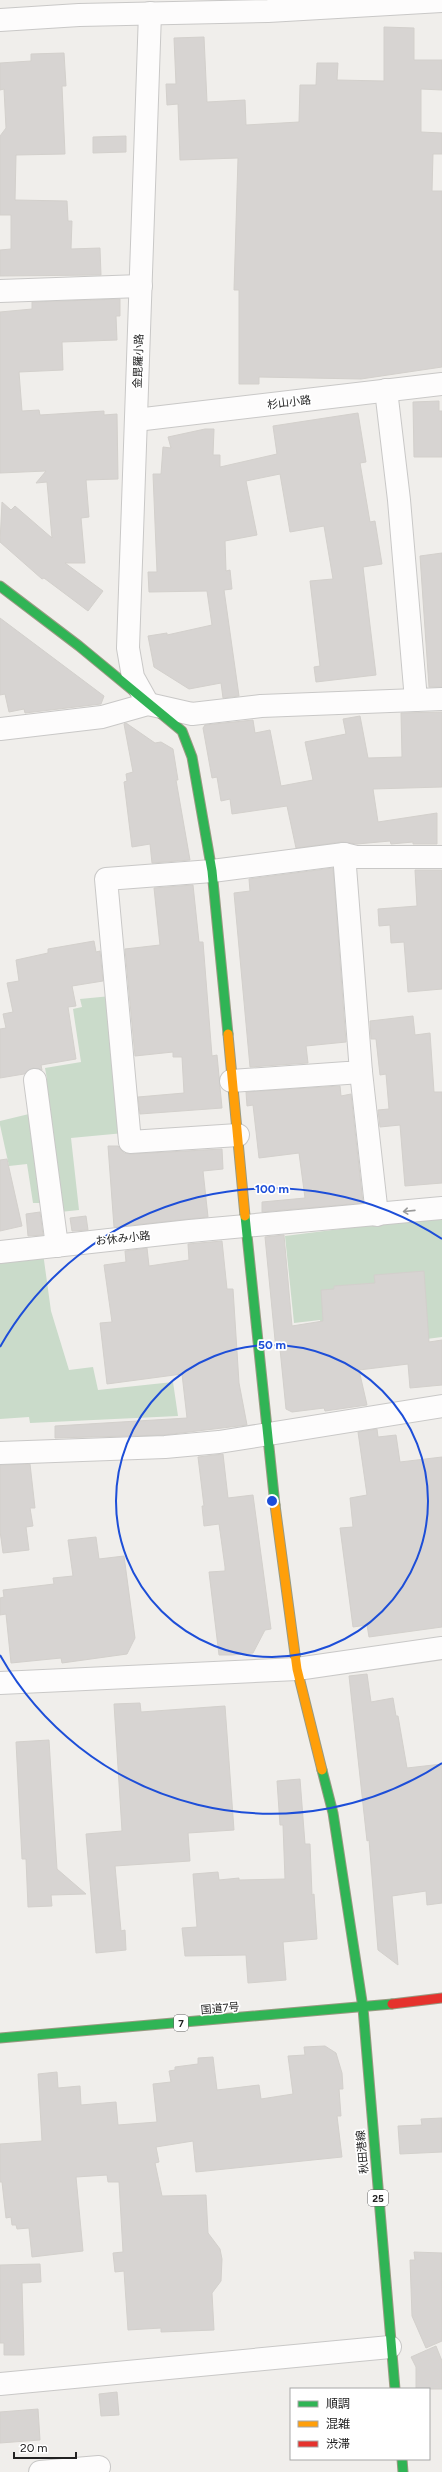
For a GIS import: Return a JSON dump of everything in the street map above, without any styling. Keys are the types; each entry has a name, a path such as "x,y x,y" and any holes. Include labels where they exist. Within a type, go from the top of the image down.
{"main road":[{"name":"秋田港線","path":"0,586 79,646 182,731 192,757 212,871 231,1081 238,1135 267,1433 280,1548 297,1669 333,1813 363,2008 390,2347 395,2388"},
{"name":"国道7号","path":"0,2038 363,2008 442,1998"},
{"path":"402,2460 403,2472"}],"street":[{"path":"0,20 77,7 150,14 267,6 430,1"},
{"name":"金毘羅小路","path":"148,704 133,677 128,648 150,14"},
{"path":"0,291 141,286"},
{"name":"杉山小路","path":"136,420 442,384"},
{"path":"386,390 399,500 416,700"},
{"path":"0,729 102,717 148,704 192,714 261,706 442,699"},
{"path":"344,854 361,1072 377,1215"},
{"path":"238,1135 130,1142 106,878 212,871 344,854 356,857 442,857"},
{"path":"231,1081 361,1072"},
{"path":"35,1080 57,1246"},
{"name":"お休み小路","path":"0,1252 247,1226 442,1208"},
{"path":"0,1453 165,1447 219,1442 267,1433 442,1406"},
{"path":"0,1683 297,1669 442,1648"},
{"path":"0,2384 390,2347"},
{"path":"40,2472 99,2467"}],"green space":[{"path":"111,996 124,1133 71,1138 79,1210 60,1212 44,1080 47,1079 45,1068 81,1062 73,1009 82,1007 80,999"},
{"path":"29,1114 44,1203 33,1203 27,1164 9,1166 0,1125 0,1121"},
{"path":"442,1216 442,1337 411,1341 326,1343 320,1320 294,1323 285,1236"},
{"path":"43,1253 51,1311 69,1370 93,1367 98,1390 173,1382 178,1416 30,1423 29,1417 0,1419 0,1258"}],"building":[{"path":"384,27 414,28 414,60 442,60 442,90 421,89 421,132 442,133 442,154 433,154 432,191 442,191 442,367 361,379 259,377 259,384 239,384 239,290 234,290 238,158 180,160 178,104 167,105 166,84 176,84 174,38 204,37 207,102 245,100 246,125 299,122 300,85 316,85 317,63 338,63 337,80 384,81"},
{"path":"64,53 66,86 62,86 65,154 16,155 15,200 67,201 68,221 72,221 71,249 100,248 101,275 0,276 0,250 11,249 11,215 0,215 0,136 6,128 4,89 0,90 0,63 31,61 31,54"},
{"path":"126,136 126,152 93,153 93,137"},
{"path":"120,299 120,316 116,316 117,340 62,342 63,370 19,372 22,411 39,410 40,415 104,411 104,415 117,414 118,479 86,480 89,517 81,518 85,563 65,563 103,591 88,611 44,578 42,579 0,542 2,502 11,510 15,506 52,538 47,482 36,483 46,471 0,473 0,312 32,309 32,302"},
{"path":"439,401 439,411 442,411 442,457 414,457 413,402"},
{"path":"358,413 366,462 360,463 370,522 375,521 382,564 363,567 376,675 316,682 314,667 320,666 310,581 333,579 324,526 290,532 280,474 246,481 257,535 225,541 226,571 230,570 232,589 224,590 239,696 223,698 221,683 189,689 154,667 148,636 167,633 167,635 212,625 207,591 149,592 148,572 157,572 153,474 161,474 163,447 171,448 168,437 205,429 214,429 213,455 220,455 220,467 277,454 273,426"},
{"path":"442,553 442,687 429,687 420,556"},
{"path":"0,618 104,696 101,704 25,713 24,709 9,712 5,694 0,695"},
{"path":"442,712 442,787 373,789 378,822 437,813 437,844 413,844 413,842 391,844 390,841 357,844 342,842 296,848 287,806 232,814 230,799 221,801 217,777 212,778 203,728 205,725 253,720 255,733 270,730 281,786 313,780 305,742 346,734 343,719 360,716 368,758 402,757 401,713"},
{"path":"126,723 155,743 161,742 173,749 178,780 176,780 190,860 152,863 150,844 132,847 124,782 127,781 126,774 133,772 124,724"},
{"path":"333,868 346,1042 306,1046 308,1063 250,1067 234,893 250,891 249,879"},
{"path":"415,870 442,870 442,989 408,992 404,942 391,943 390,925 379,926 378,909 417,906"},
{"path":"193,885 199,942 203,942 212,1056 217,1055 222,1108 140,1114 138,1097 184,1093 182,1057 173,1057 173,1052 135,1056 125,949 160,945 154,888"},
{"path":"94,941 96,952 100,951 103,981 72,986 76,1006 68,1007 76,1059 41,1065 42,1070 33,1068 24,1074 0,1078 0,1029 6,1028 3,1014 13,1012 7,983 19,981 16,960 48,953 48,949"},
{"path":"413,1016 415,1035 430,1033 434,1092 442,1092 442,1183 405,1186 400,1125 380,1127 378,1110 389,1109 386,1074 380,1075 376,1039 371,1039 370,1021"},
{"path":"340,1086 341,1096 351,1094 363,1203 262,1212 262,1202 305,1198 299,1153 259,1158 253,1105 247,1106 246,1092"},
{"path":"108,1146 118,1146 124,1153 131,1154 222,1149 223,1169 203,1171 208,1217 114,1227"},
{"path":"7,1159 22,1226 0,1231 0,1160"},
{"path":"40,1212 43,1235 28,1236 26,1214"},
{"path":"86,1216 88,1230 72,1231 70,1218"},
{"path":"284,1235 292,1326 323,1321 321,1290 334,1289 334,1286 375,1283 374,1275 424,1271 429,1342 442,1340 442,1385 410,1388 408,1364 359,1370 367,1405 325,1411 324,1408 292,1412 286,1409 280,1349 276,1350 265,1237"},
{"path":"222,1241 227,1289 233,1289 239,1383 247,1425 164,1435 55,1438 55,1426 187,1418 182,1374 107,1384 100,1323 112,1322 104,1265 126,1262 125,1251 147,1248 149,1266 189,1260 188,1244"},
{"path":"377,1429 378,1437 396,1435 400,1462 442,1457 442,1627 369,1637 367,1625 353,1627 340,1528 353,1527 350,1498 367,1495 358,1432"},
{"path":"223,1454 228,1498 253,1495 271,1629 265,1630 253,1653 219,1655 209,1572 225,1571 225,1567 219,1524 204,1526 202,1506 204,1506 198,1457"},
{"path":"30,1464 35,1508 30,1508 33,1526 26,1527 29,1550 3,1553 0,1531 0,1465"},
{"path":"96,1537 99,1559 124,1556 135,1638 127,1654 62,1663 61,1658 11,1663 6,1614 0,1615 0,1598 4,1597 3,1590 54,1584 53,1578 73,1576 68,1540"},
{"path":"367,1674 371,1702 393,1698 396,1716 398,1716 407,1768 442,1764 442,1903 427,1905 426,1891 392,1896 398,1965 378,1950 369,1840 367,1841 349,1676"},
{"path":"140,1703 141,1712 225,1706 234,1830 188,1833 190,1861 115,1866 121,1931 125,1930 126,1950 96,1953 86,1834 122,1831 114,1704"},
{"path":"49,1740 57,1869 86,1894 51,1895 52,1906 28,1907 26,1859 22,1859 16,1742"},
{"path":"300,1779 305,1844 310,1844 312,1895 314,1894 317,1939 283,1942 286,1980 248,1983 246,1955 185,1956 182,1928 197,1927 193,1874 218,1872 219,1880 239,1878 239,1880 285,1879 283,1825 280,1825 277,1781"},
{"path":"325,2046 336,2053 342,2073 343,2089 339,2089 341,2116 337,2116 342,2157 196,2172 193,2141 156,2147 159,2162 155,2163 162,2196 206,2195 208,2233 220,2249 222,2259 221,2281 212,2293 214,2330 161,2332 161,2328 128,2330 124,2271 115,2272 113,2253 123,2252 119,2182 108,2182 107,2175 76,2177 83,2251 32,2257 29,2228 17,2229 16,2225 12,2225 11,2217 6,2218 2,2182 0,2182 0,2144 42,2141 38,2074 57,2072 58,2088 80,2086 81,2105 116,2102 118,2125 157,2122 153,2084 171,2082 169,2071 175,2070 175,2067 198,2064 198,2058 213,2057 217,2090 259,2085 261,2099 293,2094 288,2056 305,2055 304,2047"},
{"path":"442,2118 442,2152 400,2154 398,2126 422,2125 421,2119"},
{"path":"414,2252 442,2253 442,2341 426,2348 412,2316 410,2260 415,2260"},
{"path":"40,2264 41,2282 22,2283 24,2355 4,2355 4,2343 0,2343 0,2265"},
{"path":"436,2346 442,2361 442,2389 416,2388 416,2367 411,2357"},
{"path":"117,2392 119,2415 101,2416 99,2394"},
{"path":"38,2409 40,2440 0,2443 0,2412"}],"traffic: fast":[{"path":"0,586 79,646 182,731 192,757 212,871 228,1034"},
{"path":"245,1216 275,1505"},
{"path":"322,1770 333,1813 363,2008"},
{"path":"0,2038 392,2004"},
{"path":"363,2008 395,2388"},
{"path":"402,2460 403,2472"}],"traffic: slow":[{"path":"228,1034 245,1216"},
{"path":"275,1505 297,1669 322,1770"}],"traffic: jam":[{"path":"392,2004 442,1998"}]}
